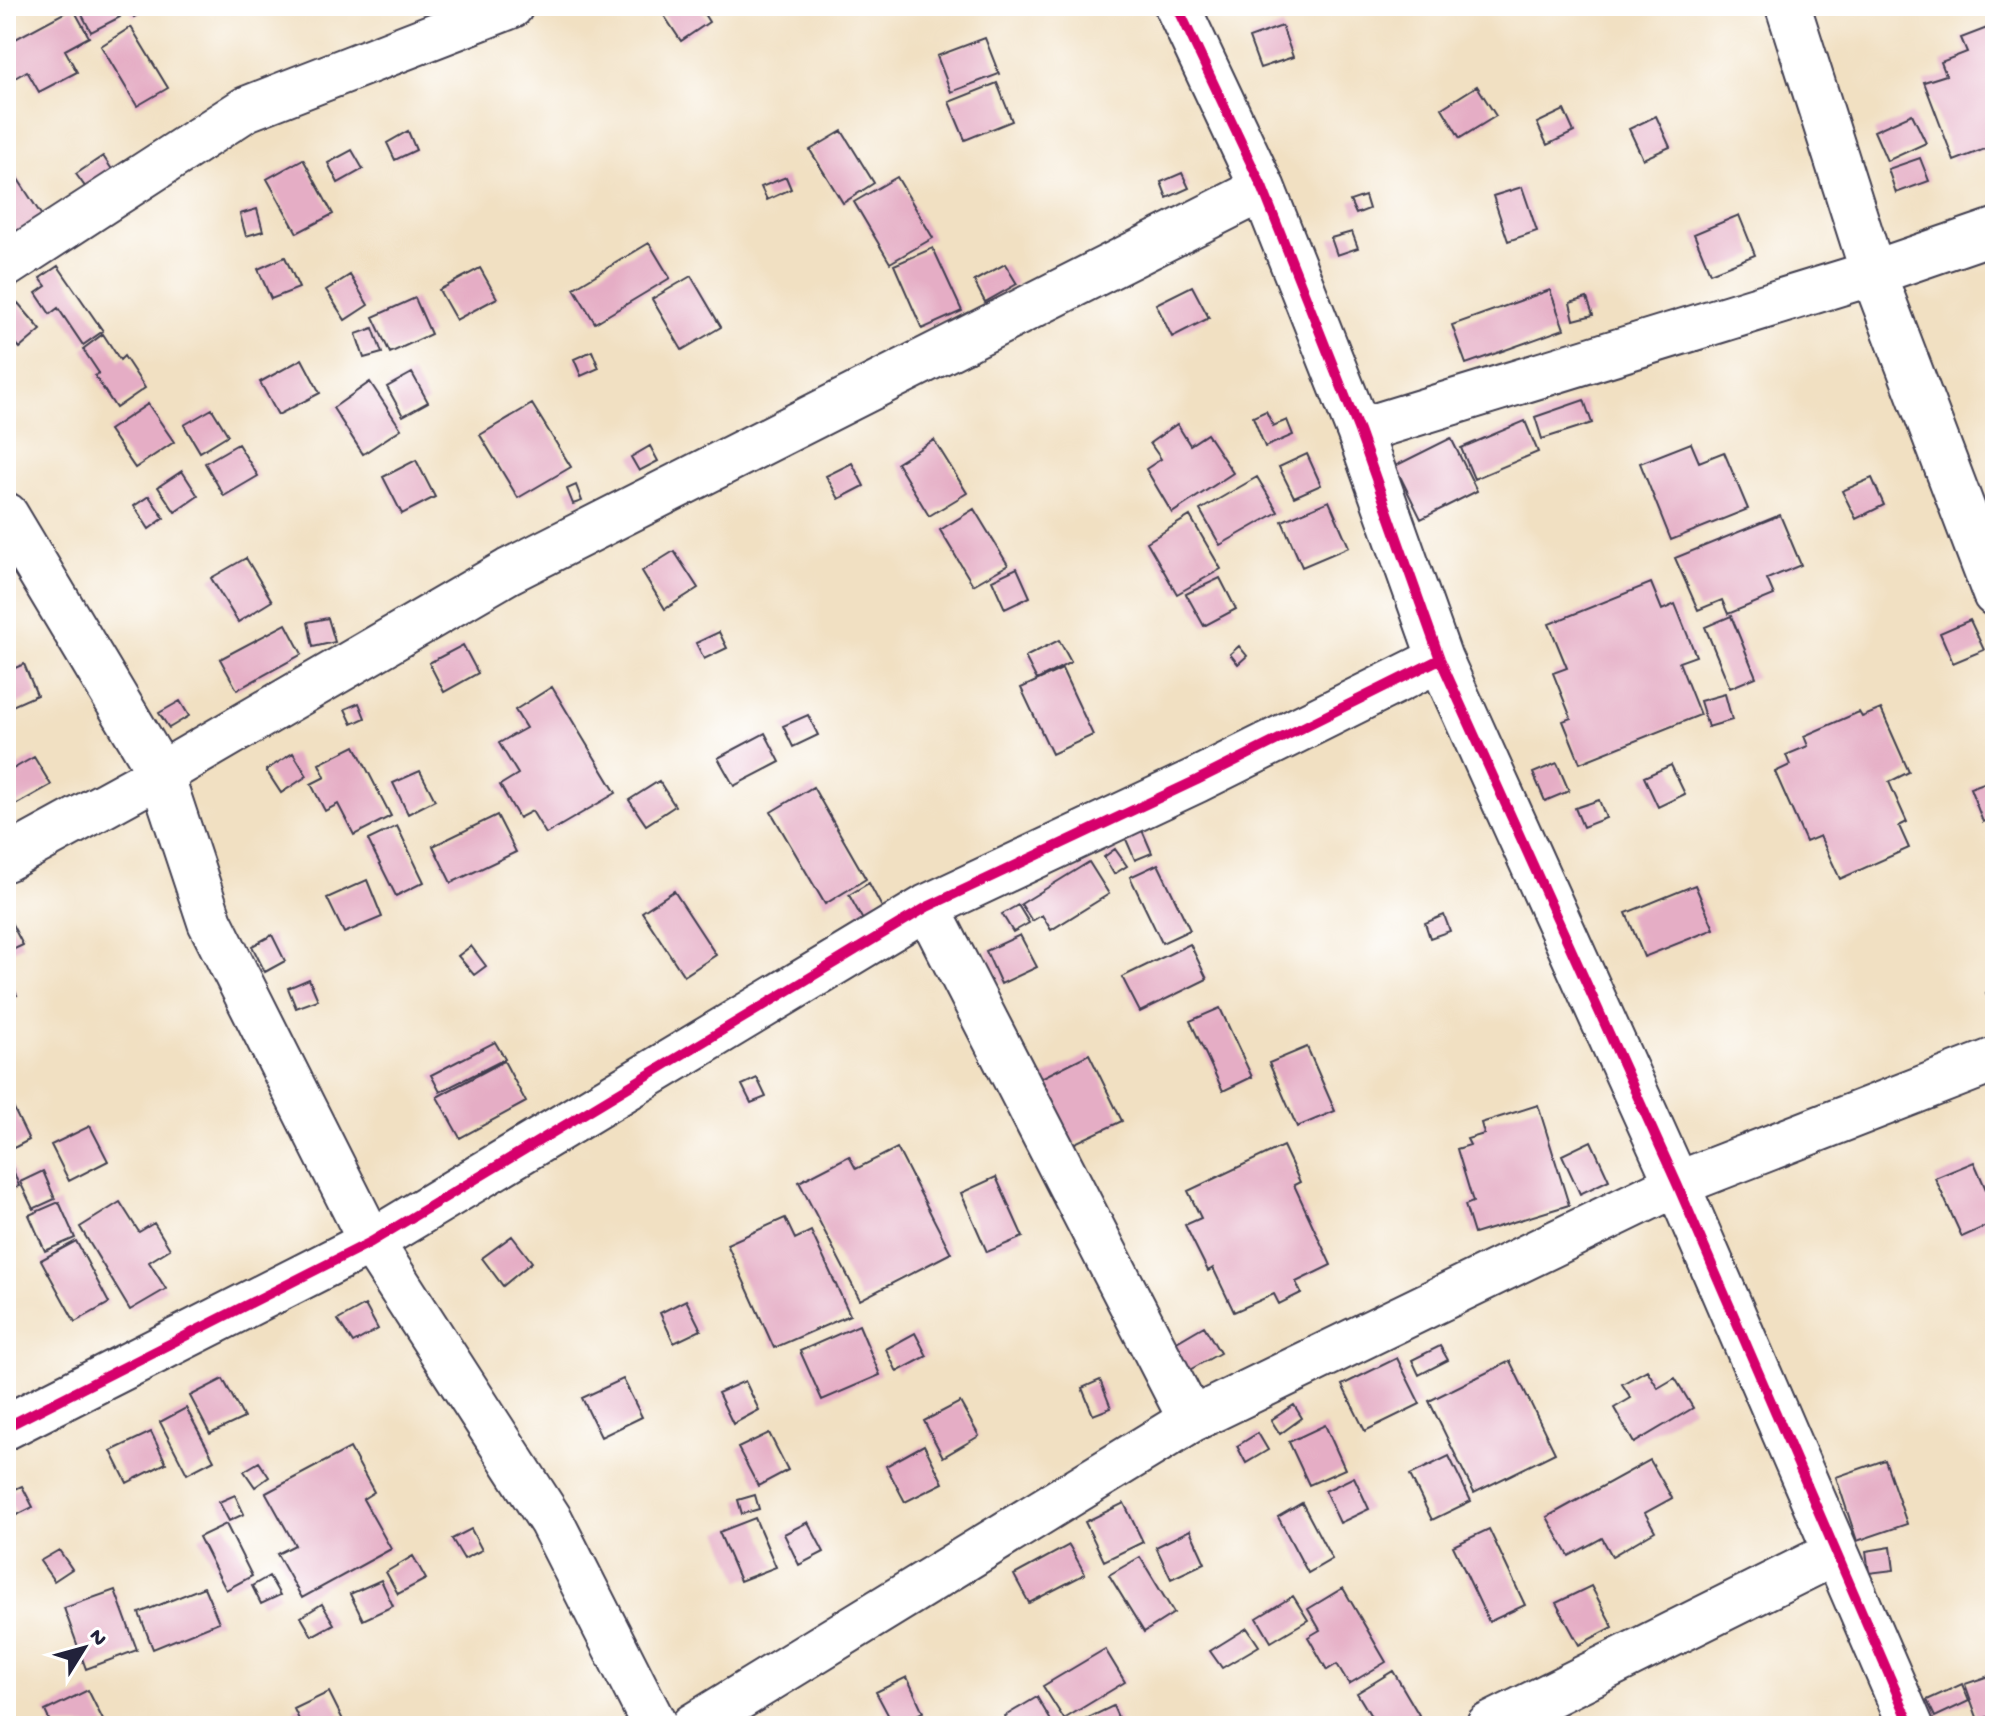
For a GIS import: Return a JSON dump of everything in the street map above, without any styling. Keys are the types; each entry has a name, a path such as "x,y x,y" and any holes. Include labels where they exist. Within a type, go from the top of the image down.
{"street":[{"path":"6,265 246,109 511,6"},
{"path":"1177,6 1263,189 1359,431 1440,659 1677,1184 1911,1726"},
{"path":"1788,6 1873,273 1995,594"},
{"path":"6,859 161,774 509,571 1263,189"},
{"path":"1359,431 1873,273 1995,231"},
{"path":"6,515 161,774 210,922 371,1242 551,1521 655,1726"},
{"path":"6,1427 371,1242 927,907 1197,780 1440,659"},
{"path":"927,907 1191,1420"},
{"path":"693,1726 1191,1420 1677,1184 1995,1060"},
{"path":"1488,1726 1835,1553"}],"building":[{"path":"85,6 114,6 120,17 91,32 79,9"},
{"path":"126,6 150,6 134,17"},
{"path":"669,6 699,6 709,22 681,41 661,11"},
{"path":"73,8 89,37 65,50 77,72 39,92 27,71 6,83 6,44"},
{"path":"1995,25 1995,145 1954,161 1924,82 1946,75 1941,62 1967,52 1961,38"},
{"path":"1282,26 1293,57 1260,68 1249,38"},
{"path":"131,27 168,88 137,106 101,46"},
{"path":"985,38 999,74 951,92 937,56"},
{"path":"997,83 1012,121 965,140 949,102"},
{"path":"1477,86 1496,116 1460,138 1442,108"},
{"path":"1564,110 1574,132 1547,145 1537,123"},
{"path":"1912,114 1926,143 1887,161 1874,131"},
{"path":"1656,116 1670,147 1643,159 1629,129"},
{"path":"408,131 416,150 395,160 387,143"},
{"path":"842,131 874,183 843,203 810,150"},
{"path":"352,150 363,169 338,183 328,163"},
{"path":"103,156 115,174 89,192 76,174"},
{"path":"1920,158 1929,181 1896,193 1888,169"},
{"path":"303,159 333,214 297,233 267,179"},
{"path":"14,173 42,216 6,239 6,178"},
{"path":"1182,173 1189,188 1167,198 1161,182"},
{"path":"786,177 791,189 767,200 761,187"},
{"path":"897,177 933,238 890,263 854,202"},
{"path":"1522,187 1537,231 1508,241 1493,196"},
{"path":"1365,196 1369,209 1356,214 1350,201"},
{"path":"257,209 263,231 246,236 240,214"},
{"path":"1739,215 1755,255 1710,273 1694,234"},
{"path":"1352,232 1358,248 1337,255 1331,238"},
{"path":"649,243 670,278 595,323 574,288"},
{"path":"933,248 962,311 922,329 894,265"},
{"path":"285,257 299,288 271,299 258,269"},
{"path":"1005,264 1017,284 985,302 974,281"},
{"path":"58,266 103,331 83,345 58,308 50,314 36,293 46,286 40,278"},
{"path":"480,268 497,298 456,320 439,290"},
{"path":"350,275 368,305 345,320 326,290"},
{"path":"691,276 721,327 682,350 652,299"},
{"path":"1192,286 1209,318 1172,337 1156,304"},
{"path":"1550,290 1564,329 1466,364 1452,325"},
{"path":"415,298 431,334 390,353 373,317"},
{"path":"1587,298 1593,315 1574,320 1570,303"},
{"path":"18,303 41,330 20,348 6,332 6,314"},
{"path":"373,328 382,353 364,358 356,334"},
{"path":"103,334 120,360 124,356 145,388 116,408 95,376 99,373 83,349"},
{"path":"592,351 599,368 581,376 574,359"},
{"path":"302,359 320,393 278,415 260,382"},
{"path":"412,373 428,402 403,416 387,387"},
{"path":"370,382 401,429 363,454 333,408"},
{"path":"1584,400 1592,423 1542,439 1535,417"},
{"path":"148,404 174,442 135,468 109,430"},
{"path":"532,404 571,467 518,498 480,435"},
{"path":"212,409 228,435 200,452 184,425"},
{"path":"1266,411 1273,426 1287,420 1293,435 1265,447 1253,417"},
{"path":"1525,421 1538,452 1474,479 1461,448"},
{"path":"1177,424 1190,445 1207,434 1233,473 1172,513 1146,469 1161,459 1150,443"},
{"path":"1451,438 1477,491 1421,519 1395,466"},
{"path":"934,440 967,493 929,516 897,463"},
{"path":"1691,443 1699,462 1724,452 1748,509 1671,540 1640,463"},
{"path":"238,444 258,476 224,496 205,463"},
{"path":"650,446 658,461 639,471 631,457"},
{"path":"1307,454 1321,485 1294,497 1279,467"},
{"path":"416,460 435,497 402,514 383,477"},
{"path":"852,463 864,486 839,499 826,476"},
{"path":"182,471 198,496 175,512 158,487"},
{"path":"1257,477 1278,512 1220,545 1200,510"},
{"path":"1872,478 1884,505 1856,519 1842,491"},
{"path":"576,485 582,501 573,504 567,489"},
{"path":"149,496 164,518 149,529 134,506"},
{"path":"1329,501 1349,547 1302,567 1282,521"},
{"path":"974,509 1008,565 973,585 940,530"},
{"path":"1780,515 1801,565 1767,579 1774,595 1728,614 1722,600 1698,610 1675,558"},
{"path":"1190,516 1221,569 1177,594 1147,542"},
{"path":"674,551 698,588 665,609 642,571"},
{"path":"246,558 272,601 238,622 211,578"},
{"path":"1017,568 1030,597 1005,609 992,580"},
{"path":"1220,578 1236,609 1204,626 1186,594"},
{"path":"1651,583 1662,610 1675,604 1696,656 1679,662 1700,715 1580,763 1563,721 1571,718 1553,673 1567,668 1549,624"},
{"path":"1731,616 1756,677 1730,688 1705,627"},
{"path":"328,618 335,642 313,647 308,622"},
{"path":"1970,620 1984,650 1953,663 1940,633"},
{"path":"286,624 302,654 237,690 220,659"},
{"path":"719,632 727,648 704,659 696,643"},
{"path":"1059,640 1071,662 1037,680 1025,657"},
{"path":"463,645 478,673 444,692 429,663"},
{"path":"1239,646 1247,656 1238,664 1230,654"},
{"path":"24,664 37,695 10,707 6,697 6,672"},
{"path":"1062,669 1093,735 1052,754 1021,688"},
{"path":"552,687 616,793 546,834 532,811 519,818 500,785 518,774 499,743 526,728 515,710"},
{"path":"1725,694 1732,720 1708,727 1700,701"},
{"path":"180,701 189,716 169,728 159,713"},
{"path":"359,703 365,718 352,724 345,709"},
{"path":"1881,709 1909,772 1889,782 1907,822 1899,826 1909,848 1840,879 1820,836 1806,842 1775,772 1790,765 1786,755 1808,746 1804,736 1859,712 1862,717"},
{"path":"808,715 818,735 793,747 783,726"},
{"path":"765,733 780,762 734,786 718,758"},
{"path":"355,746 391,816 354,835 338,804 325,811 311,784 325,777 319,764"},
{"path":"293,753 307,776 281,793 266,770"},
{"path":"34,757 51,785 8,809 6,773"},
{"path":"1557,763 1569,791 1545,801 1533,773"},
{"path":"1671,765 1685,794 1658,807 1644,777"},
{"path":"420,771 435,800 408,814 393,783"},
{"path":"1995,779 1995,818 1983,822 1970,788"},
{"path":"659,781 675,806 646,825 629,800"},
{"path":"813,787 866,879 825,904 771,812"},
{"path":"1599,800 1606,818 1583,827 1575,808"},
{"path":"497,815 516,852 451,883 433,846"},
{"path":"397,826 424,882 396,896 368,840"},
{"path":"1142,830 1152,853 1135,860 1125,837"},
{"path":"1115,849 1127,866 1114,874 1104,857"},
{"path":"1089,862 1109,894 1051,930 1042,915 1032,921 1021,904"},
{"path":"1158,864 1190,930 1162,943 1130,877"},
{"path":"367,880 382,917 344,933 327,898"},
{"path":"869,883 884,911 864,922 849,895"},
{"path":"1695,885 1714,929 1644,957 1626,913"},
{"path":"674,891 716,955 684,976 642,912"},
{"path":"1018,905 1029,923 1013,932 1002,914"},
{"path":"6,913 23,945 6,953"},
{"path":"1444,915 1450,931 1430,938 1425,923"},
{"path":"272,935 285,961 265,972 252,946"},
{"path":"1020,935 1037,967 1001,984 986,951"},
{"path":"1190,944 1207,979 1140,1012 1122,977"},
{"path":"471,946 486,966 474,975 458,956"},
{"path":"6,975 17,995 6,1001"},
{"path":"309,979 318,1000 296,1008 288,988"},
{"path":"1995,989 1995,1013 1986,994"},
{"path":"1220,1008 1252,1077 1223,1091 1190,1021"},
{"path":"495,1042 505,1059 440,1092 431,1075"},
{"path":"1307,1047 1335,1111 1297,1127 1269,1063"},
{"path":"1089,1054 1122,1121 1073,1144 1041,1078"},
{"path":"504,1061 526,1102 460,1138 437,1097"},
{"path":"757,1078 766,1097 751,1103 742,1085"},
{"path":"6,1093 29,1140 6,1152"},
{"path":"1538,1105 1569,1205 1474,1234 1465,1205 1473,1202 1457,1149 1470,1145 1467,1139 1484,1134 1481,1123"},
{"path":"90,1126 108,1161 69,1181 51,1145"},
{"path":"1591,1141 1609,1180 1580,1194 1562,1155"},
{"path":"1283,1146 1300,1182 1294,1185 1331,1265 1296,1282 1301,1293 1279,1304 1274,1294 1234,1312 1213,1268 1208,1271 1185,1225 1201,1218 1188,1191"},
{"path":"897,1148 951,1253 860,1300 799,1182 849,1156 856,1169"},
{"path":"9,1159 19,1186 6,1191 6,1160"},
{"path":"1974,1162 1995,1210 1995,1222 1962,1237 1935,1178"},
{"path":"43,1171 55,1199 33,1209 20,1182"},
{"path":"996,1177 1023,1237 987,1252 961,1193"},
{"path":"59,1202 75,1238 45,1251 29,1215"},
{"path":"120,1202 139,1232 154,1223 170,1249 149,1262 166,1289 130,1310 80,1227"},
{"path":"785,1218 795,1239 811,1231 850,1315 774,1348 727,1244"},
{"path":"512,1236 532,1262 503,1286 482,1258"},
{"path":"76,1241 109,1303 75,1322 41,1260"},
{"path":"686,1300 701,1330 674,1343 660,1313"},
{"path":"365,1305 378,1329 353,1343 338,1320"},
{"path":"859,1325 880,1375 822,1400 800,1351"},
{"path":"1204,1326 1220,1353 1184,1373 1170,1346"},
{"path":"915,1333 927,1356 897,1372 886,1349"},
{"path":"1440,1346 1448,1360 1419,1375 1412,1360"},
{"path":"1397,1358 1420,1404 1365,1431 1342,1385"},
{"path":"1510,1361 1555,1453 1474,1493 1429,1401"},
{"path":"1647,1370 1658,1388 1675,1378 1693,1408 1634,1443 1614,1408 1631,1398 1622,1384"},
{"path":"223,1379 244,1418 210,1434 190,1396"},
{"path":"623,1379 642,1417 601,1437 582,1398"},
{"path":"1100,1380 1111,1408 1093,1415 1082,1388"},
{"path":"745,1381 759,1410 733,1424 718,1393"},
{"path":"960,1402 979,1436 943,1457 924,1421"},
{"path":"1294,1405 1302,1418 1280,1434 1271,1420"},
{"path":"186,1408 214,1460 187,1474 160,1422"},
{"path":"1325,1425 1345,1469 1309,1485 1289,1442"},
{"path":"151,1432 166,1463 127,1483 111,1451"},
{"path":"769,1433 788,1470 758,1486 738,1448"},
{"path":"1258,1433 1268,1450 1246,1463 1237,1446"},
{"path":"924,1445 943,1483 905,1502 886,1466"},
{"path":"350,1448 374,1492 363,1499 391,1549 302,1598 277,1554 295,1545 266,1493"},
{"path":"1449,1456 1471,1501 1432,1520 1410,1475"},
{"path":"1650,1460 1672,1498 1645,1513 1655,1531 1612,1556 1602,1538 1569,1556 1547,1517"},
{"path":"1885,1460 1907,1524 1857,1541 1836,1477"},
{"path":"259,1462 269,1477 255,1487 244,1471"},
{"path":"1354,1477 1369,1509 1340,1523 1325,1491"},
{"path":"22,1486 33,1507 17,1515 6,1493"},
{"path":"235,1495 244,1514 229,1521 219,1502"},
{"path":"755,1495 759,1509 742,1514 738,1500"},
{"path":"1124,1503 1143,1542 1104,1561 1085,1522"},
{"path":"1302,1503 1332,1559 1308,1573 1278,1517"},
{"path":"755,1518 776,1567 740,1581 719,1532"},
{"path":"808,1522 824,1552 799,1565 784,1534"},
{"path":"226,1524 252,1576 226,1590 199,1537"},
{"path":"471,1529 482,1550 464,1559 452,1539"},
{"path":"1489,1529 1525,1605 1489,1622 1453,1546"},
{"path":"1190,1530 1205,1563 1171,1579 1156,1547"},
{"path":"1069,1545 1085,1574 1029,1603 1014,1575"},
{"path":"1891,1547 1894,1570 1869,1573 1866,1551"},
{"path":"59,1550 72,1569 54,1581 40,1561"},
{"path":"413,1556 426,1579 398,1594 386,1572"},
{"path":"1140,1557 1174,1613 1144,1632 1109,1575"},
{"path":"269,1576 280,1595 261,1604 252,1586"},
{"path":"381,1580 393,1606 363,1620 350,1594"},
{"path":"1591,1586 1613,1627 1579,1645 1556,1603"},
{"path":"204,1587 219,1622 153,1649 139,1613"},
{"path":"1343,1588 1386,1662 1349,1684 1337,1664 1327,1670 1308,1637 1320,1630 1308,1609"},
{"path":"115,1590 137,1650 86,1669 64,1608"},
{"path":"1293,1596 1308,1620 1271,1642 1257,1618"},
{"path":"322,1604 334,1624 312,1636 301,1617"},
{"path":"1247,1628 1259,1646 1222,1668 1210,1651"},
{"path":"1105,1649 1125,1682 1064,1719 1043,1686"},
{"path":"1393,1671 1419,1715 1401,1726 1377,1726 1357,1693"},
{"path":"1995,1674 1995,1715 1978,1720 1965,1684"},
{"path":"907,1677 923,1712 894,1726 876,1692"},
{"path":"1962,1684 1969,1701 1935,1717 1927,1700"},
{"path":"88,1690 106,1726 52,1726 45,1711"},
{"path":"329,1692 346,1726 302,1726 294,1709"},
{"path":"1037,1697 1053,1724 1011,1726 1005,1716"},
{"path":"1113,1706 1122,1726 1089,1726 1086,1719"}],"cycle path":[{"path":"1177,6 1263,189 1359,431 1440,659 1677,1184 1911,1726"},
{"path":"6,1427 371,1242 927,907 1197,780 1440,659"}]}
